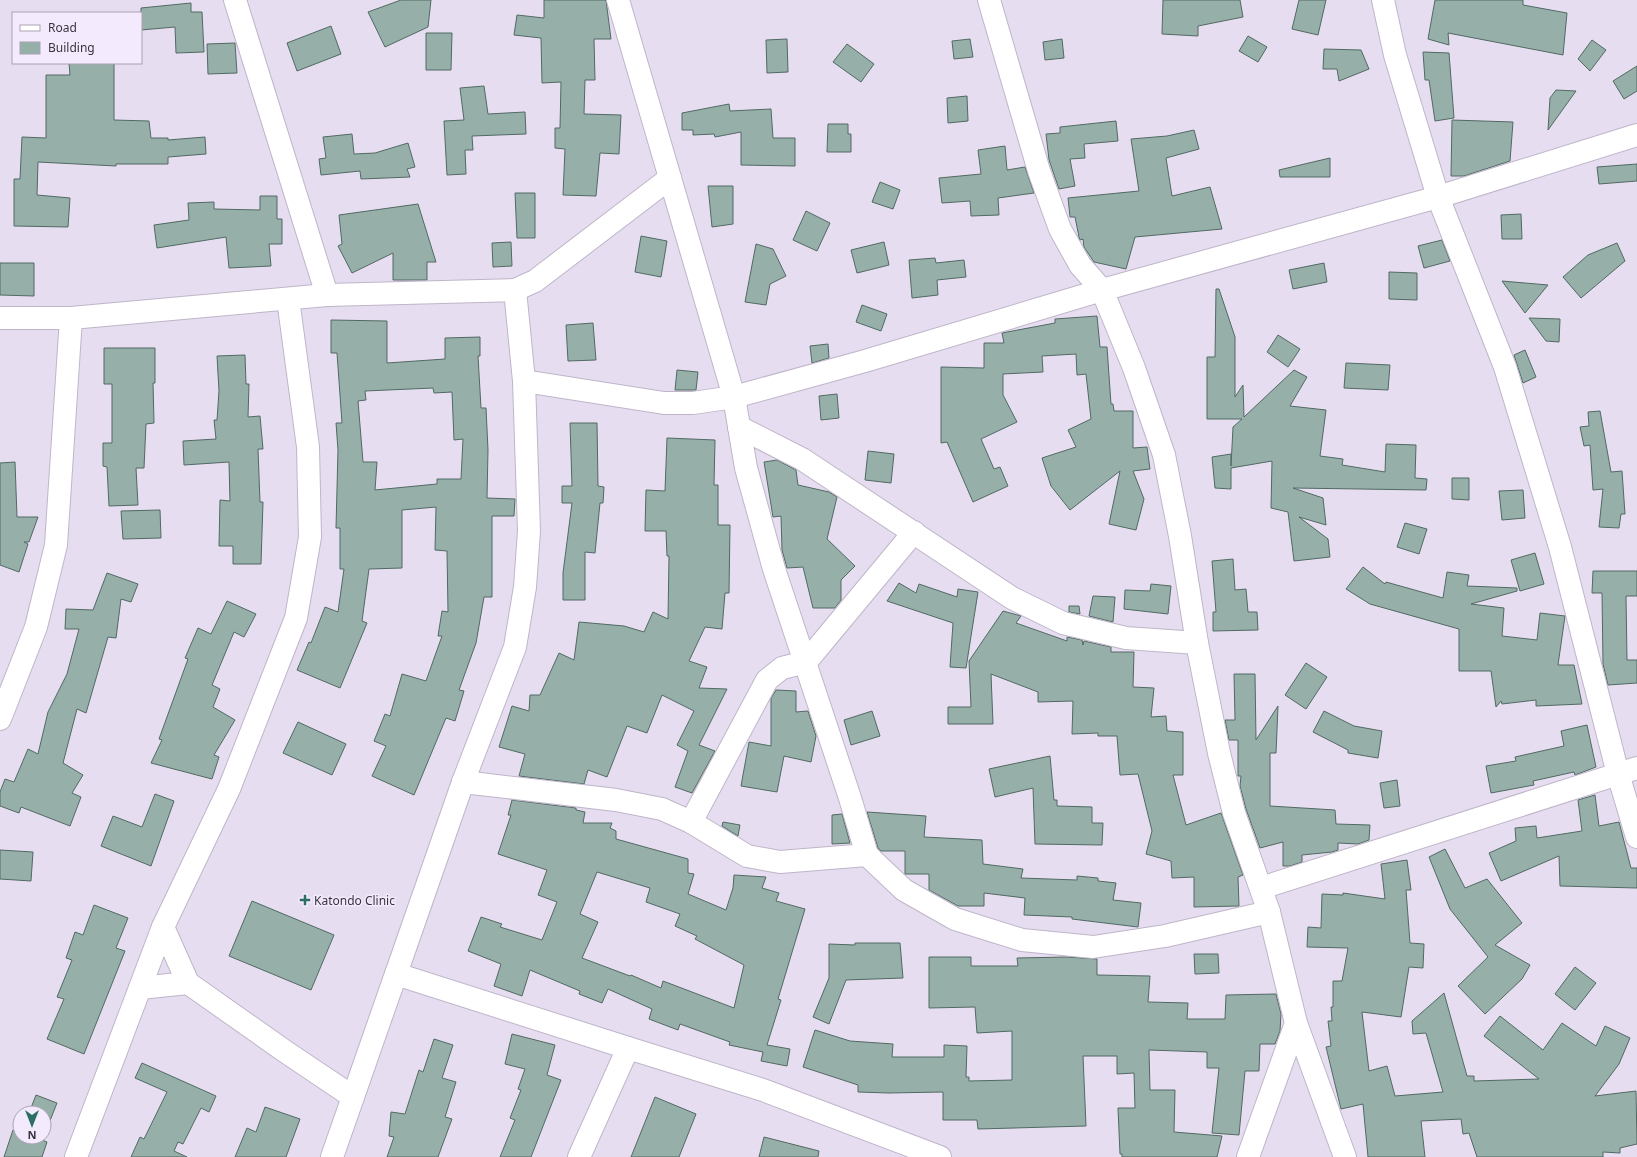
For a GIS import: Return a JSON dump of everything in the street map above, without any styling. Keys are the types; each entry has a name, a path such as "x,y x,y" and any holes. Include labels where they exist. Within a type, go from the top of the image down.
{"street":[{"path":"235,0 327,295"},
{"path":"618,0 734,397 746,468 774,570 806,662 850,798 866,855 904,890 955,919 1022,940 1093,947 1165,936 1269,912"},
{"path":"989,0 1039,171 1060,229 1080,265 1102,290 1134,368 1164,455 1180,536 1197,643 1219,753 1234,813 1269,912 1296,1023 1345,1157"},
{"path":"1383,0 1395,55 1438,197 1505,367 1560,548 1627,771 1637,837"},
{"path":"524,380 664,402 694,403 734,397 865,361 1102,290 1438,197 1637,135"},
{"path":"0,318 71,318 327,295 515,290 536,281 670,178"},
{"path":"332,1157 463,782 515,647 526,588 529,531 524,380 515,290"},
{"path":"76,1157 163,927 229,789 296,618 310,537 308,447 288,299"},
{"path":"0,719 36,627 56,544 71,318"},
{"path":"738,427 802,459 1012,598 1064,623 1126,638 1197,643"},
{"path":"691,822 768,680 782,668 806,662 914,532"},
{"path":"1261,888 1627,771"},
{"path":"463,782 616,800 662,809 691,822 748,856 780,862 866,855"},
{"path":"163,927 188,983 353,1097"},
{"path":"396,974 763,1090 940,1157"},
{"path":"140,988 188,983"},
{"path":"1248,1157 1296,1023"},
{"path":"579,1157 628,1048"}],"building":[{"path":"401,0 431,0 428,27 385,47 368,12"},
{"path":"544,0 606,0 611,39 594,39 595,80 585,80 584,114 621,115 619,154 600,153 596,196 563,195 565,149 555,148 555,128 560,128 561,82 542,83 541,38 514,35 517,15 544,18"},
{"path":"1163,0 1240,0 1243,17 1198,26 1198,36 1162,34"},
{"path":"1299,0 1326,0 1318,35 1292,29"},
{"path":"1435,0 1523,0 1523,5 1567,13 1563,55 1448,33 1449,45 1428,39"},
{"path":"191,3 191,12 202,12 204,52 176,53 175,27 142,30 141,8"},
{"path":"331,26 341,54 297,71 287,43"},
{"path":"426,33 452,33 451,70 426,70"},
{"path":"1248,36 1267,47 1258,62 1239,51"},
{"path":"787,39 788,72 767,73 766,40"},
{"path":"970,39 973,57 954,59 952,41"},
{"path":"1062,39 1064,58 1045,60 1043,42"},
{"path":"1592,40 1606,50 1590,71 1578,59"},
{"path":"235,43 237,73 208,74 207,44"},
{"path":"847,44 874,64 861,82 833,62"},
{"path":"1324,49 1361,50 1369,69 1339,81 1337,69 1323,69"},
{"path":"1423,52 1449,53 1454,118 1435,121 1429,80 1425,80"},
{"path":"69,64 114,64 114,120 149,121 151,138 168,138 168,140 205,137 206,154 168,157 168,164 116,164 116,166 38,162 37,195 70,198 68,227 14,226 14,179 20,179 22,137 46,138 46,75 70,75"},
{"path":"1637,66 1637,91 1624,99 1613,81"},
{"path":"484,86 488,114 525,112 526,134 472,136 473,150 465,150 466,174 447,175 444,121 464,120 460,88"},
{"path":"1556,90 1576,91 1548,130 1550,98"},
{"path":"967,96 968,121 948,123 947,98"},
{"path":"729,104 730,111 771,109 773,138 795,138 795,166 741,165 741,132 715,137 714,134 693,135 693,130 682,130 682,113"},
{"path":"1452,120 1513,122 1510,161 1464,176 1451,176"},
{"path":"1116,121 1118,141 1084,144 1085,158 1070,159 1075,186 1059,189 1049,160 1046,134 1060,133 1060,127"},
{"path":"828,124 848,124 848,134 851,134 851,152 827,152"},
{"path":"1194,130 1199,149 1166,158 1172,196 1210,187 1222,229 1135,237 1126,269 1094,262 1084,247 1083,239 1080,240 1075,217 1070,217 1068,198 1139,191 1131,139 1167,136"},
{"path":"352,134 354,154 375,153 408,143 415,167 407,169 410,177 361,179 360,171 321,175 319,159 326,158 323,137"},
{"path":"1005,146 1007,170 1025,167 1034,193 998,198 999,215 971,216 970,201 942,203 939,178 981,174 978,150"},
{"path":"1330,158 1330,177 1280,177 1279,170"},
{"path":"1637,164 1637,181 1599,184 1597,167"},
{"path":"880,182 900,190 893,209 872,202"},
{"path":"708,186 733,186 733,224 712,227"},
{"path":"515,193 535,193 535,238 517,238"},
{"path":"260,196 277,196 277,219 282,219 282,244 269,244 271,266 229,268 226,237 157,248 154,225 189,220 188,203 214,202 214,209 260,210"},
{"path":"418,204 436,262 427,262 427,280 393,280 393,253 352,273 338,246 342,244 339,215"},
{"path":"806,211 830,223 817,251 793,240"},
{"path":"1521,214 1522,239 1502,239 1501,215"},
{"path":"641,236 667,241 661,277 635,272"},
{"path":"1442,240 1450,261 1424,268 1418,246"},
{"path":"511,242 512,266 493,267 492,243"},
{"path":"884,242 889,265 857,273 851,250"},
{"path":"1617,243 1625,261 1581,298 1563,277 1588,255"},
{"path":"756,244 773,249 786,276 770,284 766,305 745,302"},
{"path":"935,258 936,263 964,260 966,277 937,280 938,295 912,298 909,260"},
{"path":"0,263 34,263 34,296 0,295"},
{"path":"1324,263 1327,282 1293,289 1289,270"},
{"path":"1389,272 1417,273 1417,300 1389,299"},
{"path":"1502,281 1548,285 1525,313"},
{"path":"1216,289 1219,289 1235,337 1235,397 1243,385 1244,417 1294,370 1307,377 1290,406 1326,410 1320,456 1343,459 1342,465 1385,472 1386,444 1416,445 1415,478 1427,479 1426,490 1293,488 1323,498 1326,525 1299,517 1328,539 1330,557 1294,561 1288,512 1271,508 1272,461 1231,468 1231,489 1215,488 1212,457 1231,454 1231,466 1233,427 1242,419 1207,419 1207,357 1215,357"},
{"path":"862,305 887,314 881,331 856,322"},
{"path":"1097,316 1100,347 1107,347 1111,404 1113,404 1114,411 1133,411 1133,448 1147,447 1150,469 1133,471 1144,499 1136,530 1109,524 1120,471 1070,510 1051,486 1042,458 1076,447 1068,430 1091,419 1086,374 1077,375 1076,354 1042,356 1043,372 1003,374 1003,395 1017,422 981,439 994,469 1000,467 1008,486 973,502 947,442 941,443 941,367 984,368 984,343 1004,343 1002,333 1055,323 1055,319"},
{"path":"1529,318 1560,319 1559,342 1546,341"},
{"path":"331,320 387,321 387,363 445,359 445,338 480,337 480,356 478,356 481,408 486,408 488,450 487,498 515,499 514,516 492,516 492,597 484,597 476,643 459,690 464,691 455,721 446,718 414,795 372,776 386,746 374,741 385,714 390,716 402,674 426,681 442,636 438,636 442,611 448,612 447,551 435,550 436,507 402,510 402,568 369,569 362,621 367,623 340,688 297,670 309,642 311,643 325,607 338,612 344,569 340,569 340,528 336,528 338,450 336,423 342,423 337,353 331,353","holes":["433,388 434,393 452,392 454,440 463,439 461,479 437,479 437,484 375,490 377,462 363,462 358,401 366,400 365,391"]},
{"path":"593,323 596,360 568,361 566,325"},
{"path":"1278,335 1300,349 1288,367 1267,352"},
{"path":"828,344 829,358 812,363 810,346"},
{"path":"104,348 155,348 155,383 153,383 154,423 146,424 144,468 136,468 138,505 109,506 107,467 103,466 103,443 112,443 112,384 104,384"},
{"path":"1525,350 1536,377 1523,383 1514,355"},
{"path":"245,355 246,384 249,384 248,417 260,416 263,449 258,449 260,502 263,502 261,564 233,564 233,546 219,546 220,500 230,501 229,462 184,465 183,441 216,439 214,420 217,420 219,391 217,356"},
{"path":"1346,363 1390,365 1388,390 1344,388"},
{"path":"677,370 698,372 696,390 675,390"},
{"path":"837,394 839,418 821,420 819,396"},
{"path":"1600,411 1611,472 1622,471 1625,514 1621,514 1619,528 1599,527 1603,489 1593,490 1590,445 1584,446 1580,427 1589,426 1588,412"},
{"path":"570,423 597,423 598,486 604,487 603,503 600,503 595,553 585,552 585,600 563,600 563,573 572,503 562,503 562,486 572,486"},
{"path":"667,438 715,440 714,485 718,485 718,525 730,525 729,593 725,593 722,629 705,627 689,661 707,667 699,688 727,689 699,745 715,751 692,793 675,787 688,751 677,745 694,711 662,695 647,733 627,726 607,777 588,770 584,784 519,776 525,754 499,747 512,706 529,711 530,695 540,695 559,653 574,660 579,622 624,626 644,632 653,612 668,619 669,556 667,556 666,531 645,531 646,490 665,491"},
{"path":"868,451 894,454 891,483 865,480"},
{"path":"777,460 796,470 798,485 829,492 837,497 827,539 855,566 841,580 841,600 835,608 813,608 803,567 787,568 782,550 781,516 773,517 764,462"},
{"path":"15,462 17,517 38,517 29,542 24,542 28,544 19,572 0,565 0,463"},
{"path":"1452,478 1469,478 1469,500 1452,499"},
{"path":"1523,490 1525,518 1502,520 1499,491"},
{"path":"160,510 161,538 123,539 121,511"},
{"path":"1405,523 1427,529 1419,554 1397,547"},
{"path":"1535,553 1544,584 1520,591 1511,560"},
{"path":"1233,559 1235,590 1246,589 1248,612 1257,612 1258,630 1213,631 1213,612 1216,612 1212,561"},
{"path":"1363,567 1385,584 1386,582 1443,598 1447,572 1469,575 1467,586 1517,588 1517,591 1471,604 1504,608 1502,636 1537,640 1540,613 1565,616 1558,665 1574,665 1582,704 1536,706 1536,700 1502,704 1501,701 1496,707 1491,671 1459,671 1459,629 1370,604 1346,589"},
{"path":"1593,571 1637,571 1637,596 1626,596 1627,660 1637,660 1637,683 1608,685 1603,664 1602,593 1592,593"},
{"path":"107,573 138,584 131,602 121,599 116,638 108,637 86,713 77,709 63,763 83,775 72,793 81,797 70,826 21,807 19,813 0,806 0,792 5,779 14,782 28,749 38,754 48,712 67,674 79,629 65,629 66,609 93,610"},
{"path":"899,583 916,593 919,584 957,597 958,589 978,592 966,668 950,667 953,623 887,601"},
{"path":"1151,584 1171,586 1168,614 1124,609 1125,590 1150,591"},
{"path":"1093,596 1115,597 1113,622 1089,616"},
{"path":"227,601 256,614 244,637 234,632 212,685 220,689 213,707 235,720 214,755 219,757 212,779 151,763 162,740 159,739 188,659 185,658 198,628 211,634"},
{"path":"1069,606 1079,606 1080,614 1069,612"},
{"path":"1003,611 1021,616 1016,623 1067,641 1067,637 1082,640 1083,645 1084,641 1111,647 1111,652 1134,652 1133,687 1154,688 1151,717 1166,716 1167,731 1183,732 1183,775 1173,775 1186,825 1221,813 1243,875 1238,877 1239,906 1194,907 1194,877 1172,878 1171,861 1146,854 1152,831 1138,774 1120,775 1117,736 1098,736 1098,733 1072,734 1073,701 1038,702 1038,692 991,674 993,724 948,724 948,707 971,707 969,661"},
{"path":"1306,663 1327,677 1306,709 1285,695"},
{"path":"1234,674 1255,674 1256,740 1278,706 1276,753 1270,753 1270,806 1335,810 1336,824 1370,825 1369,840 1358,844 1338,843 1338,850 1302,855 1302,862 1290,866 1283,866 1283,842 1260,848 1246,809 1240,786 1241,776 1238,776 1238,740 1229,740 1225,720 1235,720"},
{"path":"776,690 796,691 796,712 808,711 816,736 811,762 784,756 777,792 741,786 749,742 771,746 771,698"},
{"path":"872,711 880,736 851,745 844,720"},
{"path":"1324,711 1354,726 1382,731 1378,758 1348,753 1348,750 1313,732"},
{"path":"298,722 346,744 332,775 283,753"},
{"path":"1587,725 1596,767 1575,775 1574,772 1533,781 1534,785 1491,793 1486,766 1516,761 1515,757 1564,746 1561,731"},
{"path":"1050,756 1054,800 1057,800 1057,806 1092,807 1092,823 1103,823 1102,845 1035,844 1033,788 995,797 989,769"},
{"path":"1397,780 1400,806 1384,808 1380,783"},
{"path":"155,794 174,801 151,866 101,846 113,816 142,827"},
{"path":"1595,795 1599,826 1619,822 1631,868 1637,868 1637,888 1560,886 1559,856 1501,881 1489,853 1516,841 1515,828 1536,826 1537,838 1582,831 1578,800"},
{"path":"512,800 576,808 576,810 585,812 583,823 612,823 610,828 616,831 616,839 688,859 688,873 694,874 688,894 726,910 733,888 734,875 766,877 762,888 779,893 776,901 805,909 778,999 781,1000 767,1045 790,1049 787,1066 761,1061 763,1052 729,1045 730,1042 680,1024 678,1030 649,1019 652,1009 608,989 602,1003 579,994 580,991 530,970 522,996 494,986 501,964 468,951 481,917 502,924 500,927 542,940 557,902 538,895 547,870 498,854 511,815 508,815","holes":["597,872 650,888 646,902 680,914 675,926 697,936 695,939 744,965 734,1008 663,981 661,988 631,975 630,976 582,958 598,922 580,914"]},
{"path":"867,812 926,816 924,837 982,840 983,864 1023,869 1021,878 1077,880 1077,876 1098,878 1098,881 1116,883 1113,900 1141,903 1138,927 1072,919 1072,917 1024,915 1025,898 984,893 984,906 958,906 929,890 929,874 905,874 905,851 881,851 878,848"},
{"path":"842,814 850,843 832,844 832,815"},
{"path":"723,822 740,825 738,836 722,826"},
{"path":"1445,849 1465,888 1487,879 1522,923 1495,945 1530,965 1522,979 1485,1014 1458,986 1488,957 1450,909 1429,857"},
{"path":"0,850 33,852 31,881 0,879"},
{"path":"1407,860 1411,890 1406,890 1410,943 1424,944 1423,968 1409,967 1401,1017 1362,1012 1369,1071 1387,1066 1395,1096 1443,1092 1426,1033 1413,1034 1412,1021 1444,993 1467,1076 1474,1076 1474,1081 1539,1079 1484,1036 1500,1016 1543,1050 1562,1023 1596,1046 1605,1026 1630,1038 1619,1064 1595,1096 1636,1091 1637,1144 1620,1148 1620,1153 1603,1152 1603,1157 1477,1157 1469,1133 1463,1134 1461,1119 1421,1121 1425,1157 1368,1157 1363,1104 1341,1109 1326,1047 1331,1046 1328,1021 1332,1021 1331,1007 1333,1007 1333,981 1342,981 1348,948 1307,947 1308,927 1321,928 1322,894 1343,895 1343,893 1385,899 1381,864"},
{"path":"252,901 334,935 311,990 229,956"},
{"path":"94,905 128,918 116,948 125,951 84,1054 47,1039 64,999 57,997 72,960 66,958 75,932 83,935"},
{"path":"855,943 900,943 903,978 846,980 829,1024 813,1017 829,978 829,944 855,945"},
{"path":"1194,954 1218,954 1219,973 1195,974"},
{"path":"929,957 971,957 971,966 1018,966 1017,958 1066,957 1097,959 1097,975 1150,976 1148,1002 1188,1003 1187,1019 1225,1019 1226,995 1276,994 1281,1014 1280,1031 1275,1044 1260,1044 1259,1071 1245,1071 1239,1135 1212,1133 1219,1068 1207,1068 1207,1052 1149,1050 1150,1090 1175,1090 1174,1132 1222,1136 1217,1157 1122,1157 1122,1154 1120,1154 1118,1108 1135,1108 1134,1073 1117,1074 1117,1056 1083,1056 1086,1126 978,1129 977,1120 943,1120 943,1092 858,1092 858,1085 803,1067 815,1030 850,1041 893,1044 892,1057 944,1057 944,1045 967,1046 966,1077 969,1077 969,1081 1012,1080 1012,1031 977,1033 975,1007 929,1008"},
{"path":"1575,967 1596,983 1575,1010 1555,994"},
{"path":"512,1034 555,1045 547,1075 561,1080 531,1157 500,1157 515,1120 510,1118 521,1090 518,1089 525,1069 505,1064"},
{"path":"434,1039 453,1045 442,1078 456,1082 445,1117 452,1119 438,1157 387,1157 394,1137 389,1136 391,1112 405,1114 419,1070 423,1072"},
{"path":"142,1063 216,1096 209,1112 201,1108 183,1144 178,1142 174,1151 187,1157 131,1157 140,1137 144,1139 167,1092 135,1078"},
{"path":"36,1095 57,1103 52,1116 52,1105 32,1105"},
{"path":"655,1097 696,1114 679,1157 631,1157"},
{"path":"265,1107 300,1119 286,1157 235,1157 247,1128 256,1132"},
{"path":"12,1133 12,1145 46,1145 42,1157 4,1157"},
{"path":"764,1137 819,1151 818,1157 759,1157"}],"place":[{"name":"Katondo Clinic","path":"305,900"}]}
